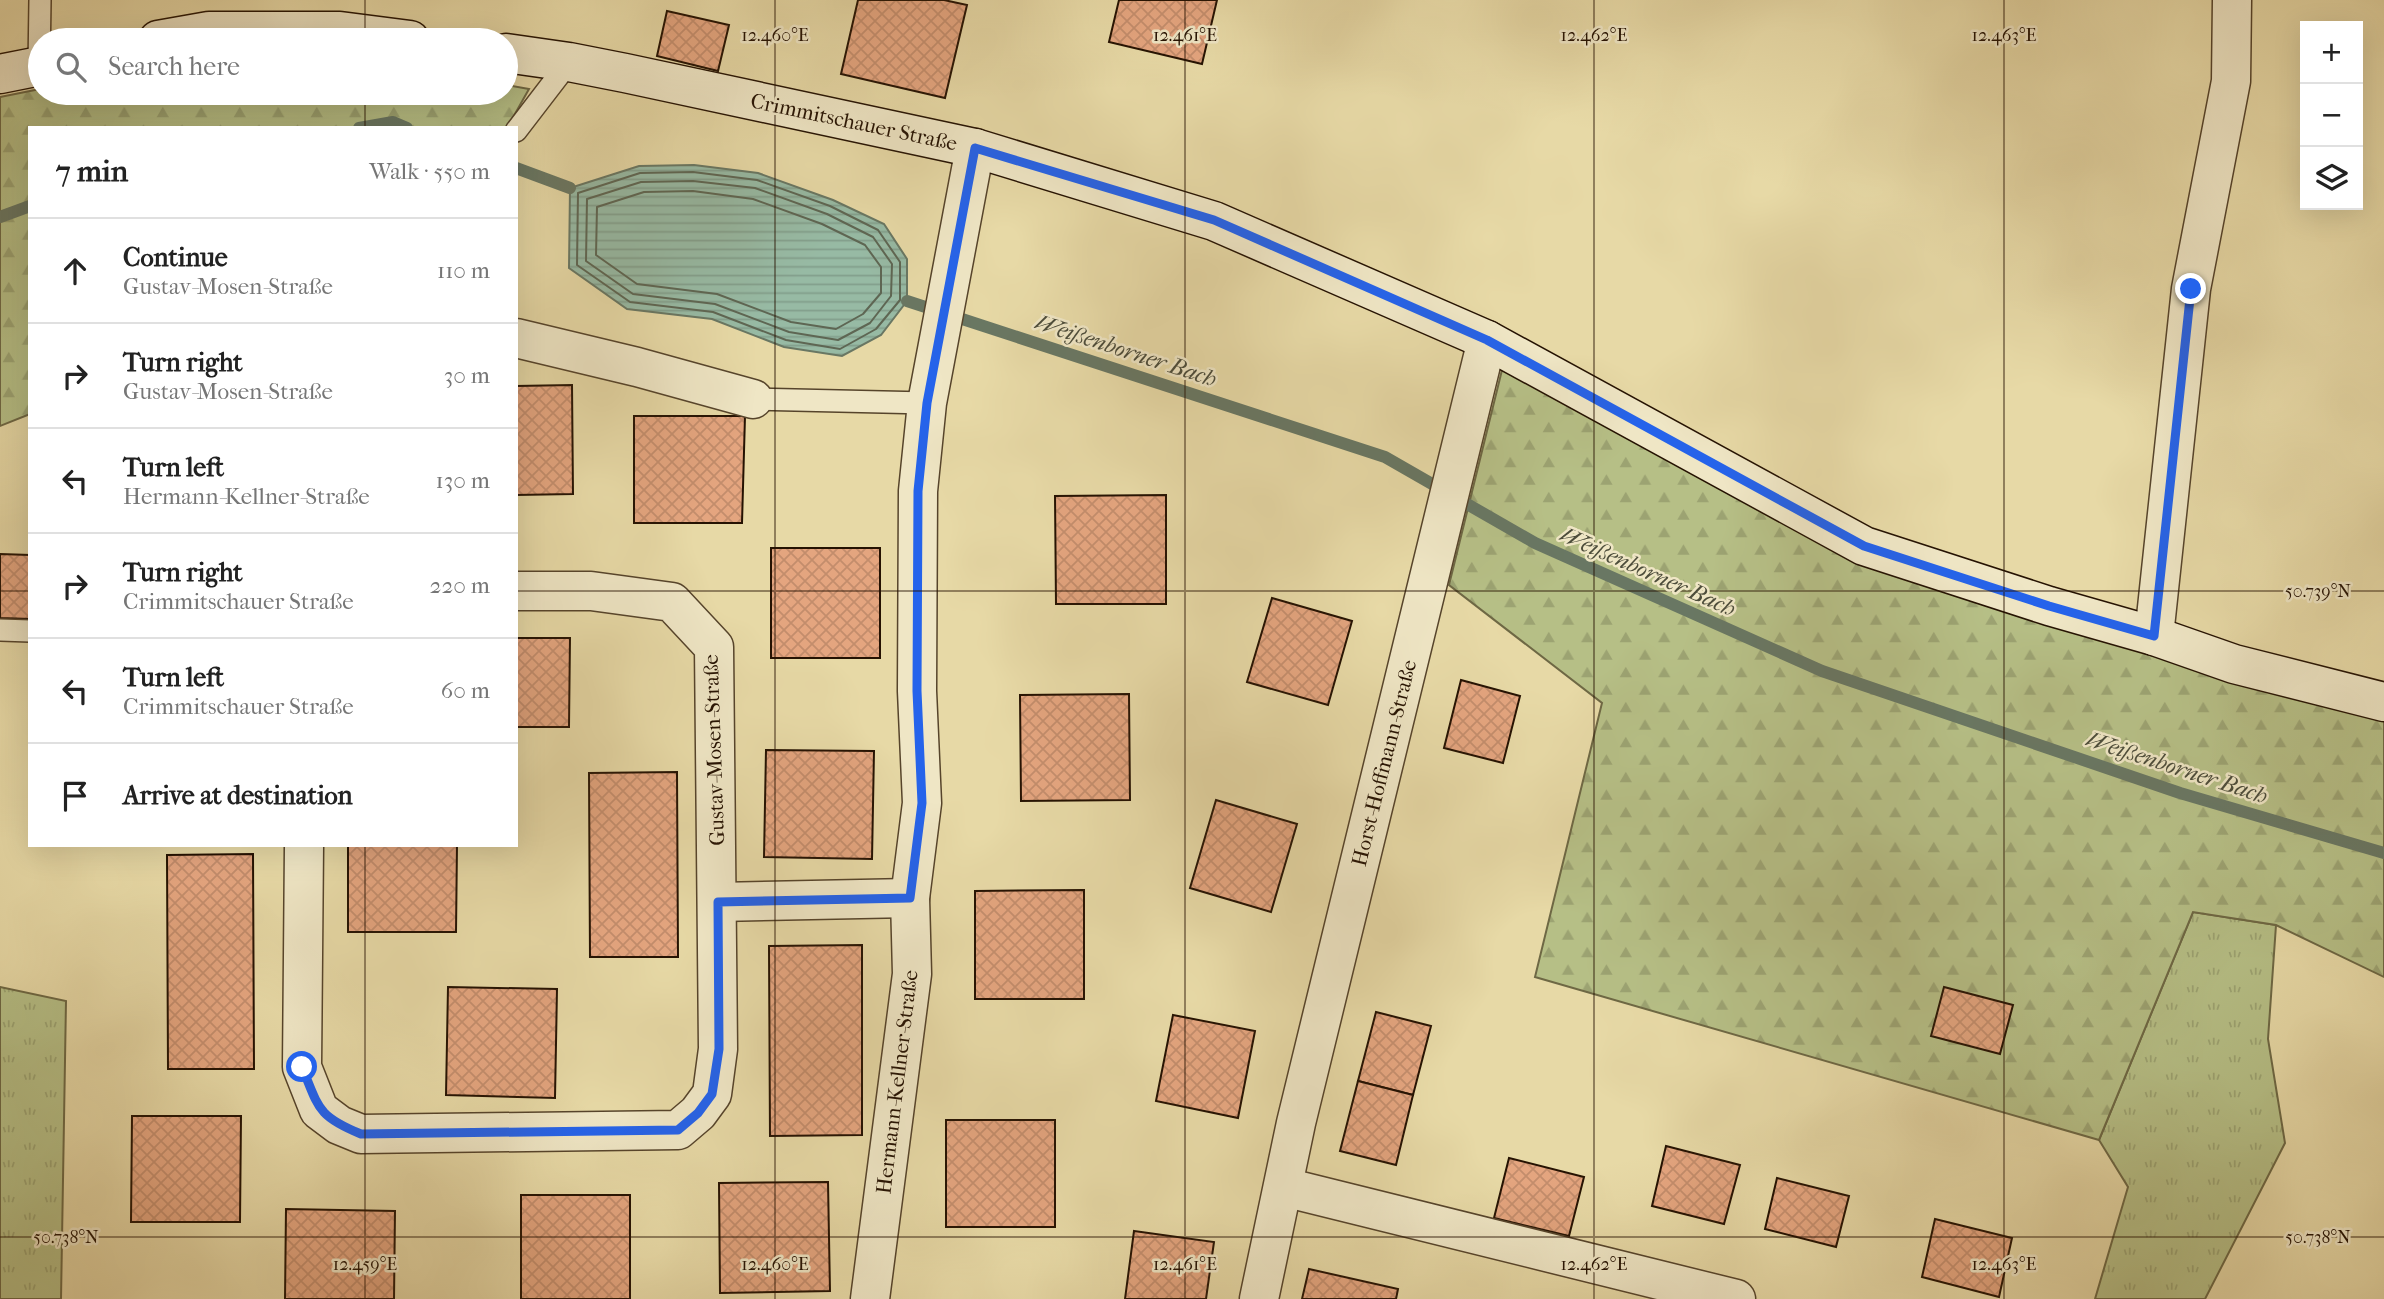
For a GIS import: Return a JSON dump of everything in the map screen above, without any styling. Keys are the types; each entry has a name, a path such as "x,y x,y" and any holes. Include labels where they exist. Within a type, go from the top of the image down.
{"street":[{"path":"2154,636 2191,289 2231,81 2232,0"},
{"name":"Crimmitschauer Straße","path":"518,55 569,62 975,148 1214,220 1487,340 1864,546 2049,606 2154,636 2234,664 2384,702"},
{"path":"0,75 28,69"},
{"name":"Hermann-Kellner-Straße","path":"870,1299 912,974 910,898 922,803 917,691 918,491 927,403 975,148"},
{"path":"518,338 637,367 752,399"},
{"name":"Horst-Hoffmann-Straße","path":"1259,1299 1296,1123 1487,340"},
{"name":"Gustav-Mosen-Straße","path":"304,847 302,1067 319,1110 339,1125 361,1134 678,1130 698,1113 712,1094 719,1049 714,648 672,602 592,591 518,591"},
{"path":"718,902 910,898"},
{"path":"1284,1187 1736,1299"}],"lane":[{"path":"40,0 40,28"},
{"path":"518,128 569,62"},
{"path":"752,399 927,403"},
{"path":"0,630 28,631"}],"green space":[{"path":"518,87 529,89 508,126 28,126 28,415 0,426 0,97 28,91 28,105 518,105"},
{"path":"1502,370 1864,546 2384,709 2384,977 2276,925 2193,912 2099,1140 1535,977 1602,703 1449,585"},
{"path":"2193,912 2276,925 2268,1039 2285,1143 2205,1299 2095,1299 2128,1187 2099,1140"},
{"path":"0,987 66,1001 61,1299 0,1299"}],"water":[{"path":"694,165 758,173 833,200 884,224 907,259 907,301 881,335 842,356 784,347 712,319 627,309 569,268 570,188 639,166"}],"building":[{"path":"858,0 944,0 967,5 945,98 841,74"},
{"path":"1119,0 1217,0 1202,64 1109,42"},
{"path":"667,11 729,25 718,71 657,56"},
{"path":"572,385 573,494 518,495 518,386"},
{"path":"634,416 745,416 742,523 634,523"},
{"path":"1166,495 1166,604 1056,604 1055,496"},
{"path":"771,548 880,548 880,658 771,658"},
{"path":"0,554 28,555 28,619 0,618"},
{"path":"1272,598 1352,621 1328,705 1247,682"},
{"path":"518,638 570,638 569,727 518,727"},
{"path":"1461,680 1520,696 1503,763 1444,748"},
{"path":"1129,694 1130,800 1021,801 1020,695"},
{"path":"766,750 874,751 872,859 764,857"},
{"path":"677,772 678,957 590,957 589,773"},
{"path":"1216,800 1297,824 1271,912 1190,888"},
{"path":"348,847 457,847 456,932 348,932"},
{"path":"253,854 254,1069 168,1069 167,855"},
{"path":"1084,890 1084,999 975,999 975,891"},
{"path":"862,945 862,1135 770,1136 769,946"},
{"path":"448,987 557,989 555,1098 446,1095"},
{"path":"1944,987 2013,1005 2000,1054 1931,1036"},
{"path":"1376,1012 1431,1026 1413,1095 1358,1081"},
{"path":"1173,1015 1255,1031 1238,1118 1156,1101"},
{"path":"1358,1081 1413,1095 1396,1165 1340,1151"},
{"path":"132,1116 241,1116 240,1222 131,1222"},
{"path":"946,1120 1055,1120 1055,1227 946,1227"},
{"path":"1666,1146 1740,1165 1724,1224 1652,1206"},
{"path":"1509,1158 1584,1177 1569,1236 1494,1218"},
{"path":"1777,1178 1849,1196 1836,1247 1765,1229"},
{"path":"828,1182 830,1291 720,1293 719,1183"},
{"path":"521,1195 630,1195 630,1299 521,1299"},
{"path":"286,1209 395,1211 394,1299 285,1299"},
{"path":"1935,1219 2012,1238 1999,1297 1922,1277"},
{"path":"1134,1231 1214,1242 1206,1299 1125,1299"},
{"path":"1309,1269 1398,1289 1396,1299 1302,1299"}],"waterway":[{"name":"Weißenborner Bach","path":"370,126 393,122 402,126"},
{"name":"Weißenborner Bach","path":"518,169 570,188"},
{"name":"Weißenborner Bach","path":"0,217 28,207"},
{"name":"Weißenborner Bach","path":"907,301 1385,457 1535,543 1822,671 2180,793 2384,853"}],"route":[{"path":"302,1067 319,1110 339,1125 361,1134 678,1130 698,1113 712,1094 719,1049 718,902 910,898 922,803 917,691 918,491 927,403 975,148 1214,220 1487,340 1864,546 2049,606 2154,636 2191,289"}]}
